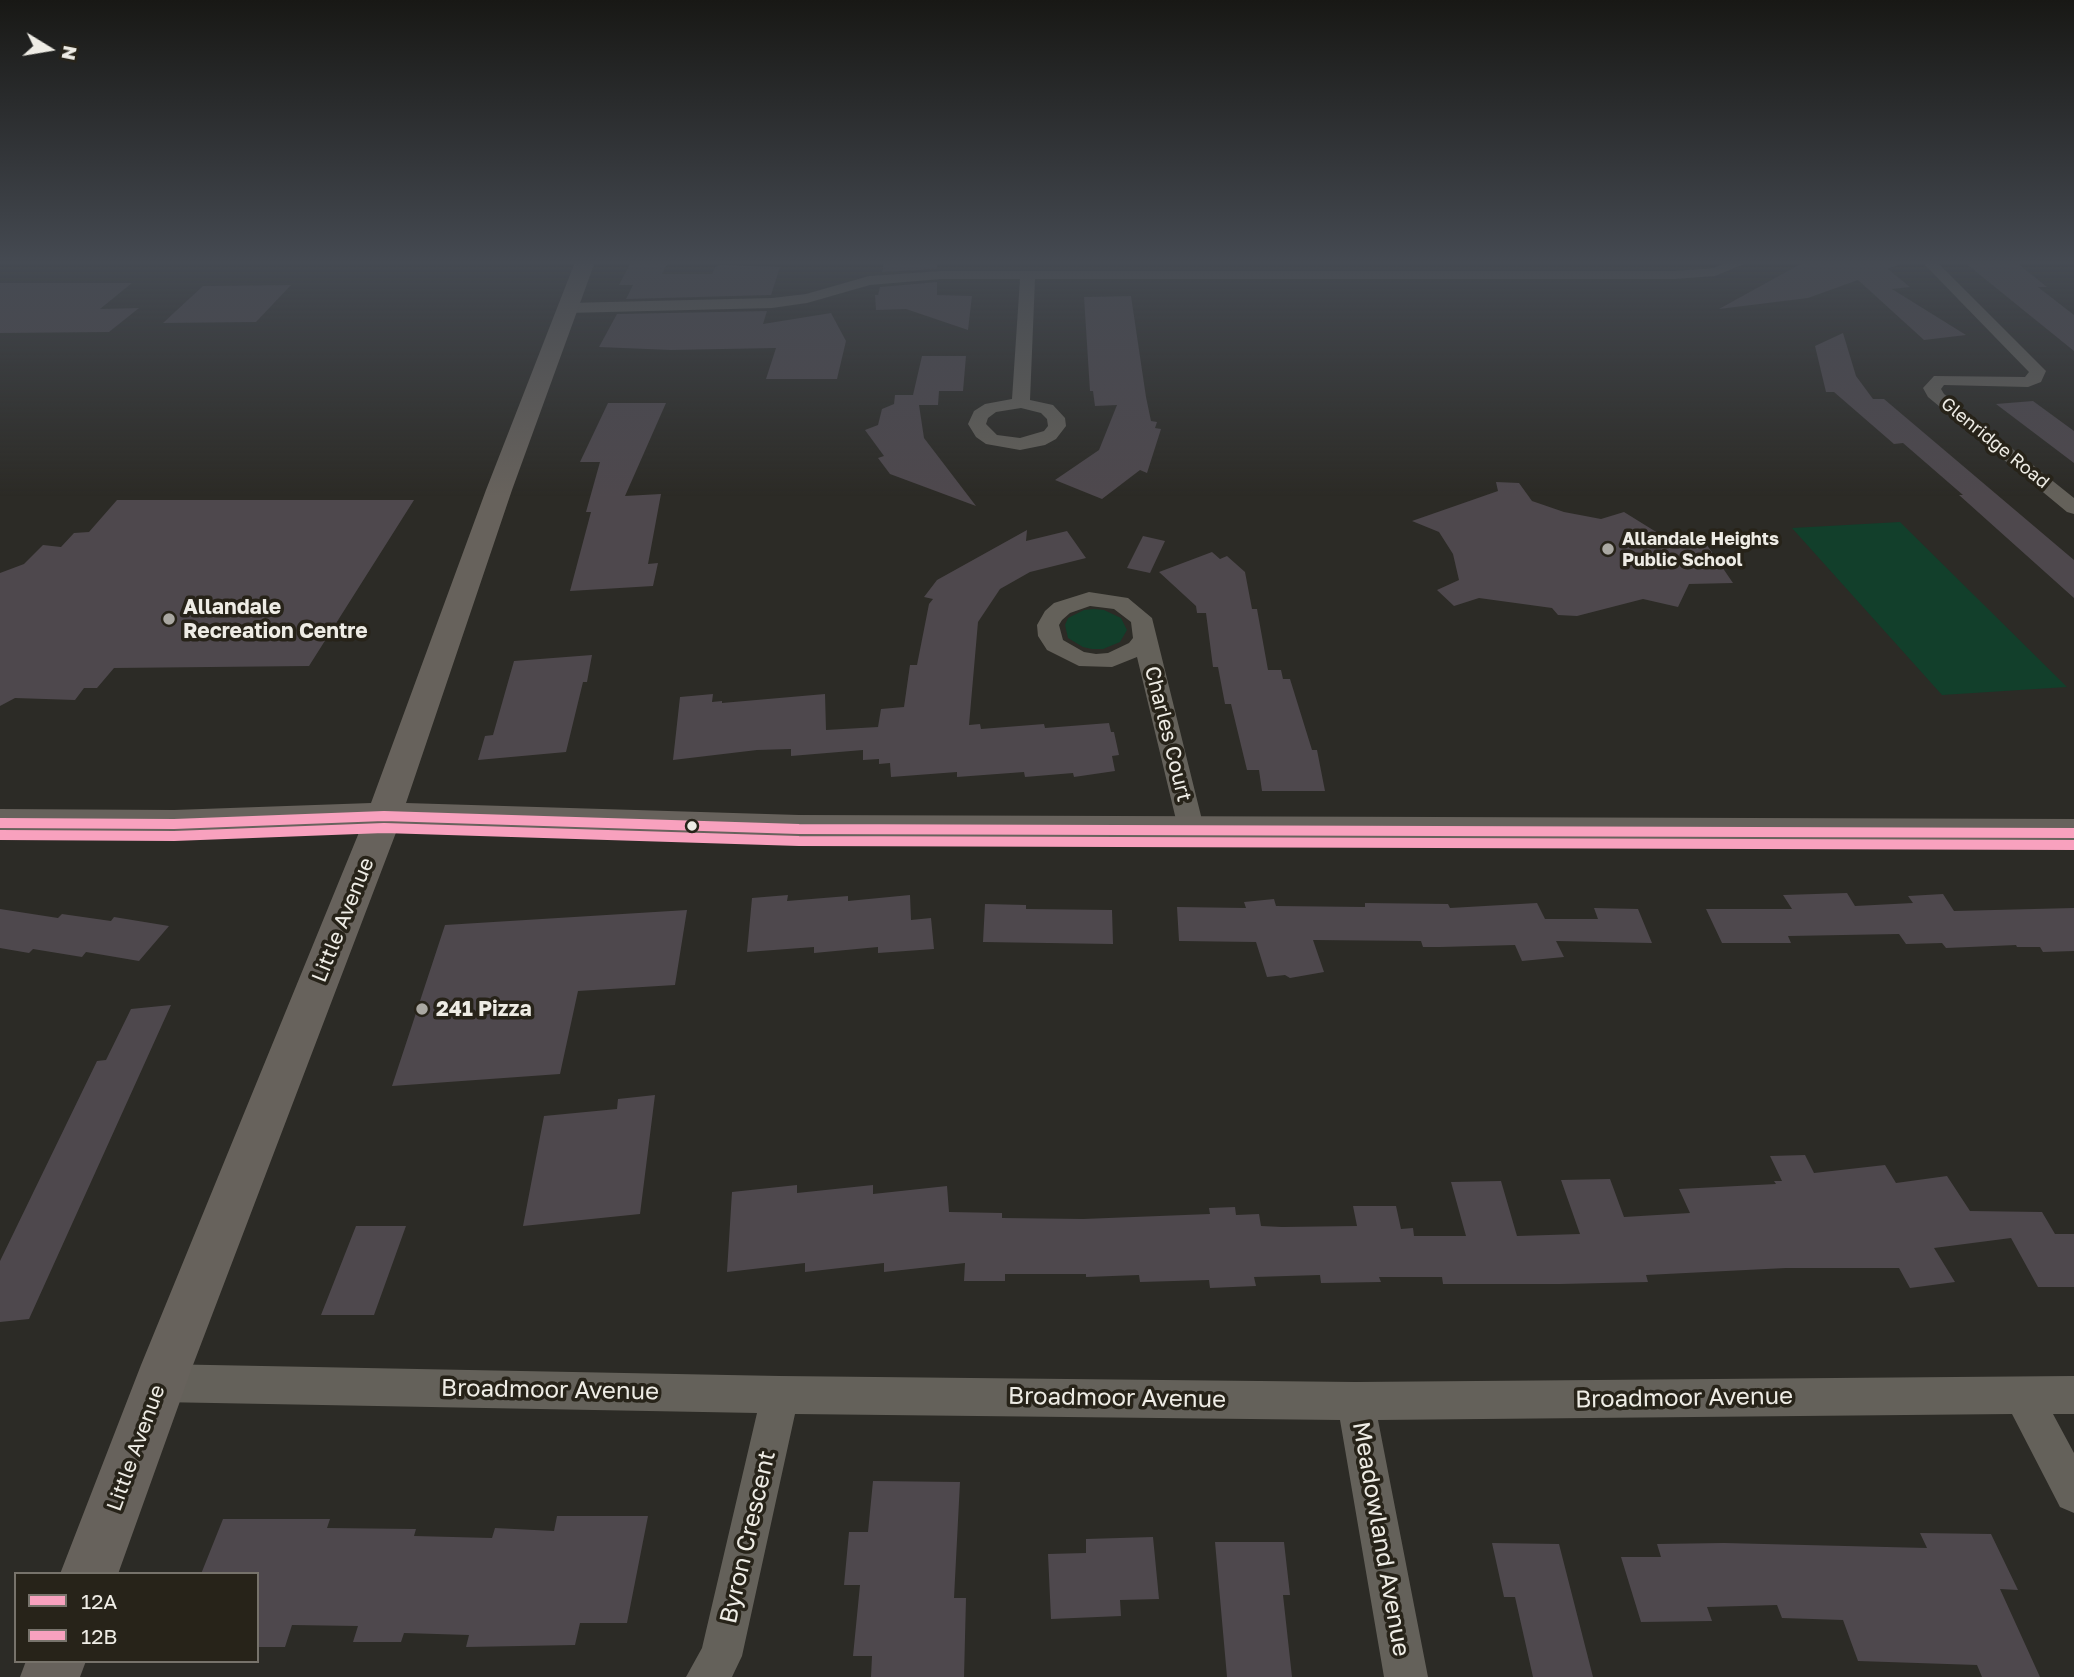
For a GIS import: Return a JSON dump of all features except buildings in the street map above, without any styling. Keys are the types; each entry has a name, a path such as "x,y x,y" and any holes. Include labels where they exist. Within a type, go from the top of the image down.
{"street":[{"name":"Little Avenue","path":"90,1572 159,1383 384,816 499,489 555,340"},
{"path":"1021,402 1024,340"},
{"name":"Glenridge Road","path":"2007,340 2038,371 2035,379 2028,382 1940,380 1932,388 1937,397 2074,508"},
{"name":"Charles Court","path":"1144,639 1191,828"},
{"path":"0,823 174,824 384,816 799,829 1191,828 2074,833"},
{"name":"Broadmoor Avenue","path":"159,1383 780,1395 1356,1401 2074,1395"},
{"name":"Byron Crescent","path":"708,1677 721,1656 780,1395"},
{"path":"2022,1395 2074,1493"},
{"name":"Meadowland Avenue","path":"1356,1401 1406,1677"}],"green space":[{"path":"1900,522 2067,687 1942,695 1792,528"},
{"path":"1084,610 1104,610 1121,618 1127,630 1120,642 1103,649 1092,649 1068,638 1065,625 1068,618"}],"transit line":[{"name":"12A","path":"0,823 174,824 384,816 799,829 2074,833"},
{"name":"12B","path":"0,835 174,836 384,828 799,841 2074,845"}],"place":[{"name":"Allandale Heights Public School","path":"1608,549"},
{"name":"Allandale Recreation Centre","path":"169,619"},
{"name":"241 Pizza","path":"422,1009"}]}
